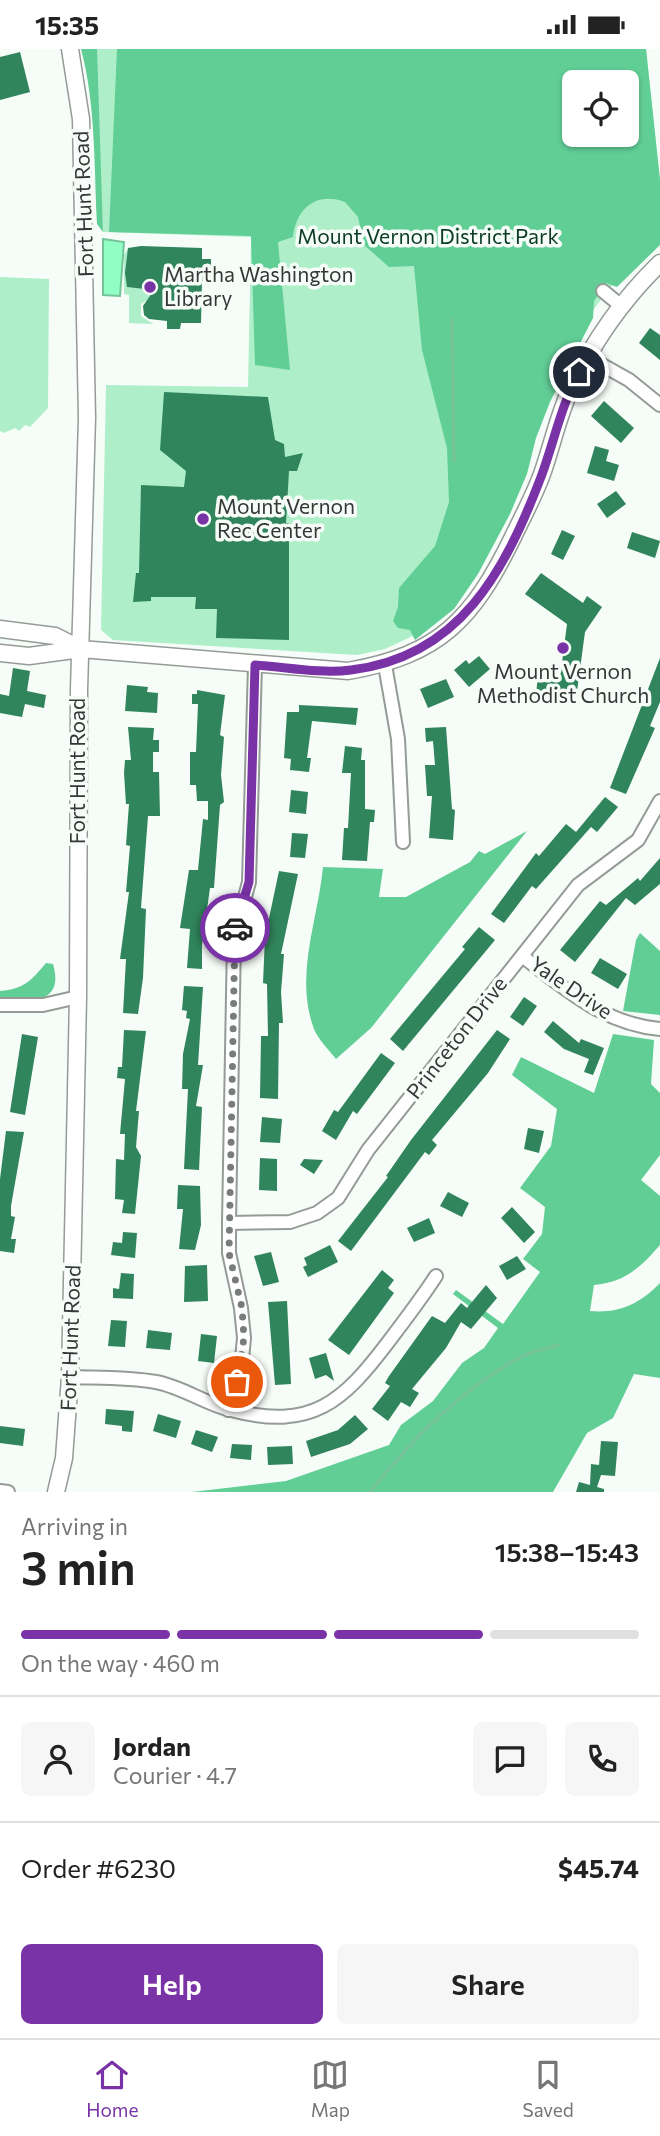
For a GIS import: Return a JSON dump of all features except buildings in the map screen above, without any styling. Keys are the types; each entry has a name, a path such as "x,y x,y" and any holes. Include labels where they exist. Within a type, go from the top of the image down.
{"main road":[{"name":"Fort Hunt Road","path":"56,1492 64,1458 70,1377 78,997 80,649 87,418 81,119 70,49"},
{"path":"0,653 29,656 80,649 348,671 385,664 438,639 464,617 485,590 535,492 565,403 588,357 620,305 660,263"},
{"path":"0,629 55,636 80,649"}],"street":[{"path":"603,291 620,305"},
{"path":"588,357 629,380 660,405"},
{"path":"385,664 398,739 403,842"},
{"path":"228,1410 242,1359 244,1338 242,1308 229,1253 229,1223 234,938 249,882 255,665"},
{"name":"Princeton Drive","path":"229,1223 290,1222 317,1213 338,1198 368,1150 578,885 638,841 660,801"},
{"name":"Yale Drive","path":"522,956 593,1009 624,1022 660,1029"},
{"path":"0,1005 43,1005 78,997"},
{"path":"70,1377 153,1381 179,1388 228,1410 262,1416 285,1416 321,1407 345,1394 362,1376 436,1276"},
{"path":"0,1491 8,1492"}],"green space":[{"path":"81,49 97,49 103,232 97,224 92,114"},
{"name":"Mount Vernon District Park","path":"94,49 646,49 660,180 660,239 627,266 583,323 419,633 385,649 357,655 113,640 101,630 106,385 248,387 251,237 103,232"},
{"path":"117,49 646,49 660,180 660,245 617,287 606,283 594,301 593,318 550,402 536,438 527,474 510,514 478,574 454,609 415,640 410,630 398,628 393,621 398,607 399,588 435,546 449,502 447,448 422,350 414,266 389,267 364,245 358,217 345,202 325,199 309,205 298,218 293,237 278,242 290,370 255,365 251,236 109,232"},
{"path":"128,248 127,287 166,288 141,304 141,316 153,324 129,323 129,295 124,294 124,255"},
{"path":"0,277 49,279 48,408 30,427 25,425 19,431 15,428 4,433 0,431"},
{"path":"527,831 371,1028 336,1059 314,1029 306,989 309,948 323,867 383,869 379,897 406,897 470,862 479,851 485,854"},
{"path":"640,933 660,951 660,1015 623,1011 636,940"},
{"path":"46,963 53,964 55,977 54,987 49,994 33,1000 0,1000 0,991 26,983"},
{"path":"613,1034 654,1040 651,1084 660,1093 660,1155 641,1180 660,1196 660,1245 631,1273 615,1281 594,1285 590,1311 610,1311 629,1306 660,1283 660,1378 634,1374 613,1418 587,1433 553,1492 192,1492 286,1481 389,1445 401,1425 433,1401 462,1363 484,1348 498,1328 453,1294 456,1290 503,1324 540,1272 523,1259 542,1234 545,1207 520,1188 551,1146 557,1109 512,1075 521,1057 594,1093"}],"shaded area":[{"path":"103,239 124,242 120,296 103,295"}],"waterway":[{"path":"452,320 454,461"},
{"path":"370,1492 419,1436 475,1386 522,1357 558,1345"}],"way so far":[{"path":"235,928 229,1253 244,1323 242,1359 237,1382"}],"place":[{"name":"Martha Washington Library","path":"150,287"},
{"name":"Mount Vernon Rec Center","path":"203,519"},
{"name":"Mount Vernon Methodist Church","path":"563,648"}],"route":[{"path":"235,928 249,882 255,665 348,671 385,664 414,653 453,627 474,605 500,563 535,492 559,419 579,372"}]}
